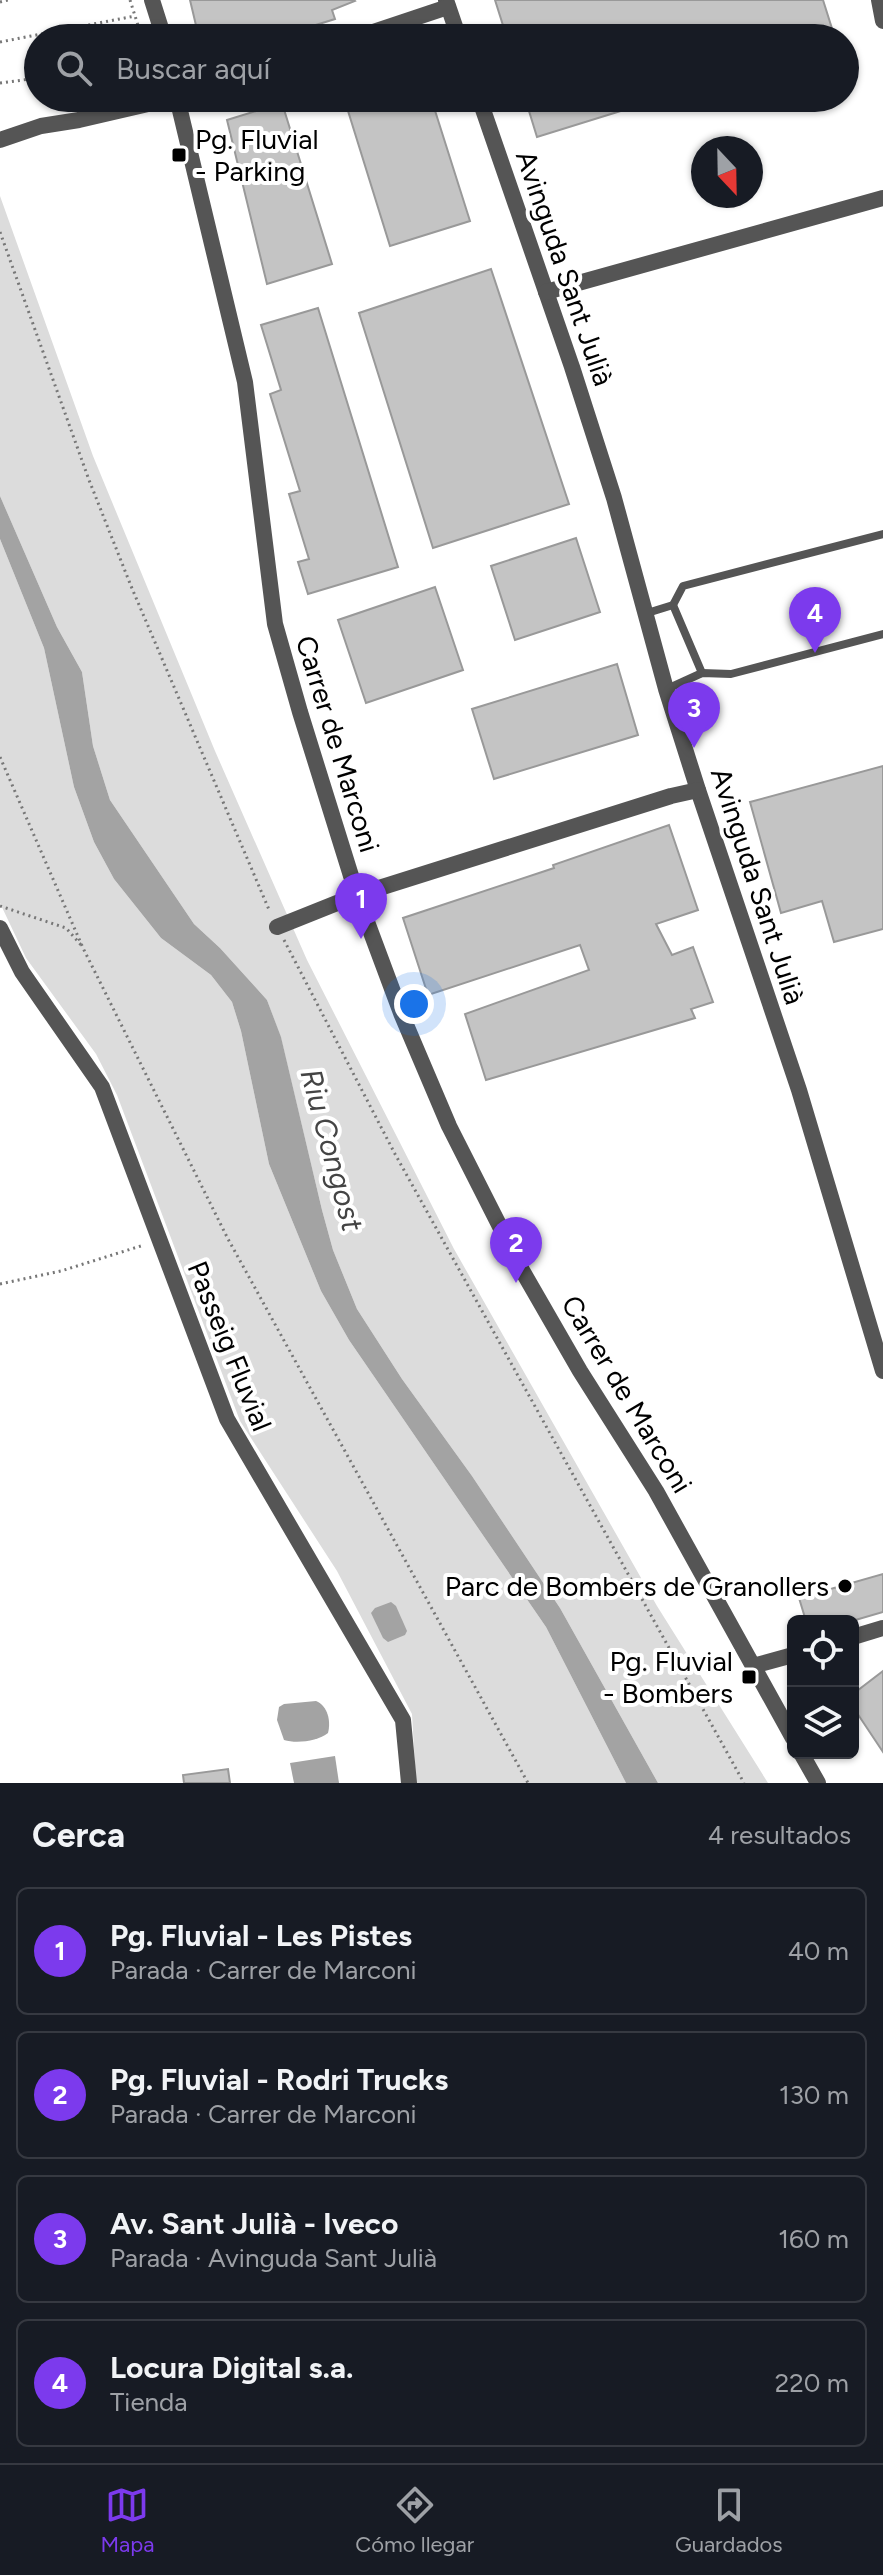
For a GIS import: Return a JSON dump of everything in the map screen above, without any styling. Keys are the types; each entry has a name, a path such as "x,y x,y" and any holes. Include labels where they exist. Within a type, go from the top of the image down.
{"street":[{"path":"152,0 160,24"},
{"path":"879,0 883,21"},
{"path":"392,24 447,3 454,24"},
{"path":"0,140 41,126 114,112"},
{"name":"Carrer de Marconi","path":"178,112 245,382 275,624 357,895 401,1013 443,1112 516,1258 580,1371 656,1491 787,1727"},
{"name":"Avinguda Sant Julià","path":"484,112 614,498 666,689 799,1090 883,1371"},
{"path":"546,292 883,198"},
{"path":"277,927 357,895 698,790"},
{"name":"Passeig Fluvial","path":"0,928 22,972 102,1087 227,1419 403,1720 409,1783"},
{"path":"859,1635 883,1628"},
{"path":"753,1666 787,1657"},
{"path":"804,1759 818,1783"}],"lane":[{"path":"644,614 673,605 683,586 883,534"},
{"path":"673,605 702,673"},
{"path":"666,689 702,673 731,674 883,634"}],"path":[{"path":"0,2 8,0"},
{"path":"130,0 138,24"},
{"path":"93,24 135,16"},
{"path":"0,42 24,37"},
{"path":"0,83 24,80"},
{"path":"0,232 99,506 277,927 395,1154 744,1783"},
{"path":"0,757 83,948 228,1239 528,1783"},
{"path":"0,906 66,928 83,948"},
{"path":"0,1284 61,1271 159,1240"}],"shaded area":[{"path":"0,196 93,456 215,751 307,960 454,1249 657,1606 768,1783 658,1783 560,1608 357,1309 333,1250 281,1038 267,1000 194,924 110,800 93,746 82,672 57,627 0,496"},
{"path":"0,496 57,627 82,672 93,746 110,800 194,924 267,1000 281,1037 333,1250 357,1309 560,1608 658,1783 626,1783 546,1627 349,1340 321,1291 269,1164 232,1002 211,975 161,938 114,879 94,842 74,787 44,648 0,539"},
{"path":"0,539 44,648 74,787 94,842 114,879 161,938 211,975 232,1002 269,1164 321,1291 349,1340 546,1627 626,1783 416,1783 412,1714 337,1571 240,1421 117,1095 96,1054 26,958 0,903"},
{"path":"391,1602 396,1606 407,1631 405,1635 388,1642 371,1613 375,1608"},
{"path":"316,1701 328,1714 328,1733 307,1741 284,1740 277,1720 279,1707"},
{"path":"335,1756 339,1783 294,1783 290,1763"}],"building":[{"path":"190,0 355,1 332,10 335,19 319,24 196,24"},
{"path":"495,0 823,0 831,24 503,24"},
{"path":"253,112 285,112 332,264 267,284 227,120"},
{"path":"348,112 435,112 470,221 390,246"},
{"path":"529,112 618,112 537,137"},
{"path":"491,269 569,504 433,548 359,313"},
{"path":"318,308 398,567 308,594 298,562 309,559 289,494 300,491 270,394 281,390 261,325"},
{"path":"576,538 600,612 515,640 491,566"},
{"path":"435,587 463,670 366,703 338,620"},
{"path":"617,664 638,735 494,779 472,709"},
{"path":"883,766 883,929 834,942 822,901 781,913 750,802"},
{"path":"669,825 698,910 656,924 672,955 693,947 713,1002 691,1009 695,1018 486,1080 465,1014 589,970 580,945 428,995 403,918 554,868 553,865"},
{"path":"883,1574 883,1612 859,1619 859,1615 804,1615 799,1598"},
{"path":"883,1671 883,1752 859,1716 859,1689"},
{"path":"228,1769 230,1783 184,1783 183,1775"}],"place":[{"name":"Pg. Fluvial - Parking","path":"179,155"},
{"name":"Locura Digital s.a.","path":"815,653"},
{"name":"Av. Sant Julià - Iveco","path":"694,748"},
{"name":"Pg. Fluvial - Les Pistes","path":"361,939"},
{"name":"Pg. Fluvial - Rodri Trucks","path":"516,1283"},
{"name":"Parc de Bombers de Granollers","path":"845,1586"},
{"name":"Pg. Fluvial - Bombers","path":"749,1677"}],"water label":[{"name":"Riu Congost","path":"332,1150"}]}
